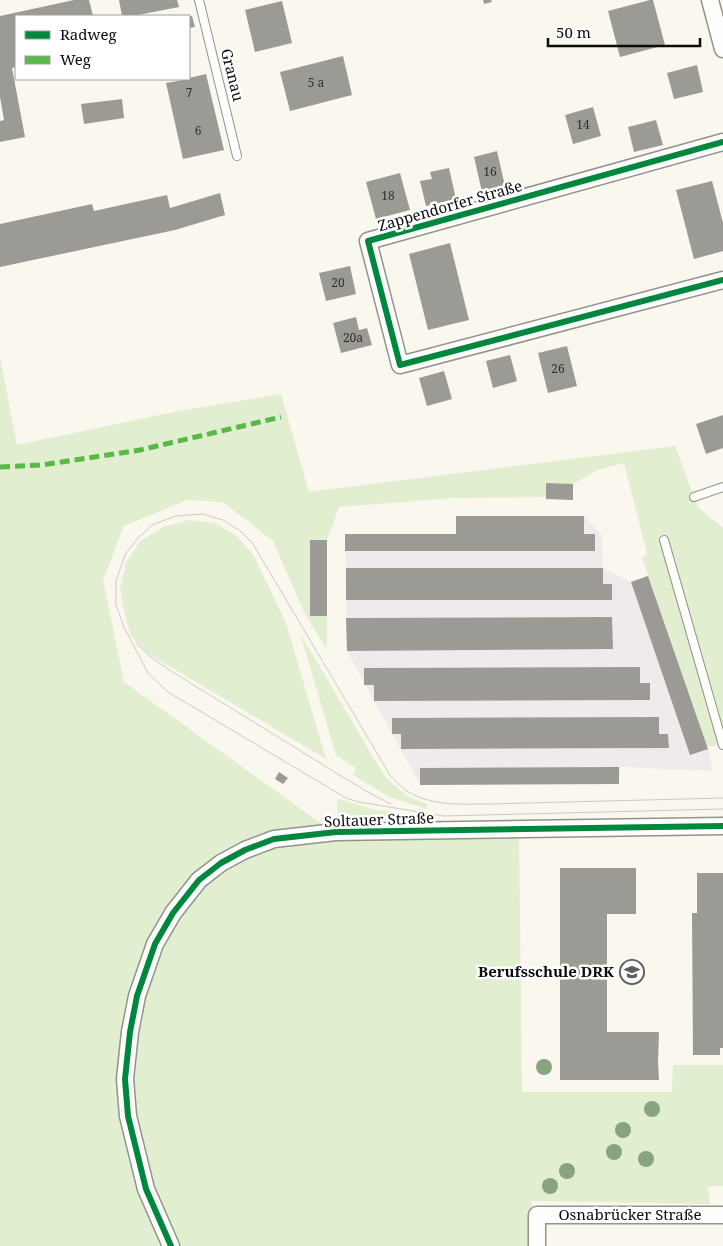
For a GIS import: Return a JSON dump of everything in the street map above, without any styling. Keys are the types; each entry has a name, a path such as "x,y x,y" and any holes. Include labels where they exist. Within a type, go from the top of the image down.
{"street":[{"path":"710,0 723,49"},
{"name":"Zappendorfer Straße","path":"723,142 368,241 400,365 723,280"},
{"name":"Soltauer Straße","path":"170,1246 146,1190 128,1116 124,1079 130,1032 137,996 155,944 173,914 199,880 221,863 245,850 274,839 336,832 723,826"},
{"name":"Osnabrücker Straße","path":"536,1246 537,1215 723,1215"}],"lane":[{"name":"Granau","path":"199,0 237,156"},
{"path":"694,497 723,487"},
{"path":"664,540 723,745"}],"shaded area":[{"path":"456,516 584,516 602,535 603,568 631,582 648,576 708,749 713,771 620,767 619,784 420,785 347,651 345,534 456,534"}],"green space":[{"path":"0,356 17,445 178,411 281,394 309,492 675,446 698,507 723,528 723,746 707,746 642,557 647,554 624,463 597,470 573,484 546,483 546,497 454,498 339,507 327,540 310,540 310,616 327,616 327,650 304,612 273,541 223,502 187,500 124,526 103,580 124,682 333,832 519,829 522,1092 672,1092 673,1065 723,1065 723,1186 708,1187 710,1204 532,1201 532,1246 0,1246"},
{"path":"189,520 215,523 237,536 254,556 286,623 326,759 147,653 131,636 120,589 126,563 140,541 163,527"},
{"path":"300,633 385,777 408,797 427,804 427,809 389,797 353,775 356,768 336,755"},
{"path":"339,799 372,809 425,816 425,819 338,821 337,802"}],"building":[{"path":"74,0 89,0 93,15 15,15 15,67 12,68 25,137 0,142 0,121 4,120 0,97 0,16"},
{"path":"119,0 177,0 179,7 138,15 122,15"},
{"path":"483,0 491,0 492,2 484,4"},
{"path":"653,0 665,45 620,57 608,11"},
{"path":"282,1 292,43 255,52 245,10"},
{"path":"192,16 195,27 190,28 190,17"},
{"path":"343,56 352,95 290,111 280,72"},
{"path":"697,65 703,92 674,99 667,73"},
{"path":"206,74 224,150 183,159 166,83 190,80 190,78"},
{"path":"122,99 124,118 84,124 81,104"},
{"path":"593,107 601,136 573,144 565,115"},
{"path":"656,120 663,145 634,152 628,127"},
{"path":"497,151 505,186 482,192 474,157"},
{"path":"449,168 456,199 426,206 420,181 432,179 430,172"},
{"path":"400,173 410,210 376,219 366,182"},
{"path":"712,181 723,223 723,251 694,259 676,190"},
{"path":"220,193 225,215 175,230 0,267 0,224 92,204 94,211 167,195 170,208"},
{"path":"450,243 469,320 428,330 409,254"},
{"path":"350,266 356,294 326,301 319,273"},
{"path":"356,317 359,330 367,328 372,345 341,353 333,323"},
{"path":"567,346 577,386 548,393 538,353"},
{"path":"510,355 517,381 493,388 486,361"},
{"path":"444,371 452,399 427,406 419,378"},
{"path":"723,415 723,448 706,454 696,424"},
{"path":"546,483 573,484 573,500 546,499"},
{"path":"456,516 584,516 584,534 595,534 595,551 345,551 345,534 456,534"},
{"path":"310,540 327,540 327,616 310,616"},
{"path":"346,568 603,568 603,584 612,584 612,600 346,600"},
{"path":"648,576 708,749 690,755 631,582"},
{"path":"612,617 613,649 347,651 346,618"},
{"path":"640,667 640,683 650,683 650,700 374,701 374,685 364,685 364,668"},
{"path":"659,717 659,734 668,734 669,748 401,749 401,734 392,734 392,718"},
{"path":"619,767 619,784 420,785 420,768"},
{"path":"279,772 288,778 283,784 275,779"},
{"path":"560,868 636,868 636,914 607,914 607,1032 659,1032 659,1080 560,1080"},
{"path":"697,873 723,873 723,1048 720,1048 720,1055 693,1055 692,913 697,913"}],"tram line":[{"path":"723,798 468,804 435,802 414,795 404,789 390,775 253,544 239,530 223,520 203,514 176,516 152,525 137,539 125,555 116,581 116,605 124,627 148,673 168,692 346,798 359,802 444,816 723,809"},
{"path":"136,643 152,658 171,671 346,779 391,804"}],"marked path":[{"path":"0,467 42,465 140,450 281,417"}],"cycle path":[{"path":"723,142 368,241 400,365 723,280"},
{"path":"171,1246 146,1189 128,1116 125,1079 130,1032 137,996 155,944 173,913 199,880 221,863 245,850 274,839 336,832 723,826"}],"place":[{"name":"Berufsschule DRK","path":"632,972"}]}
